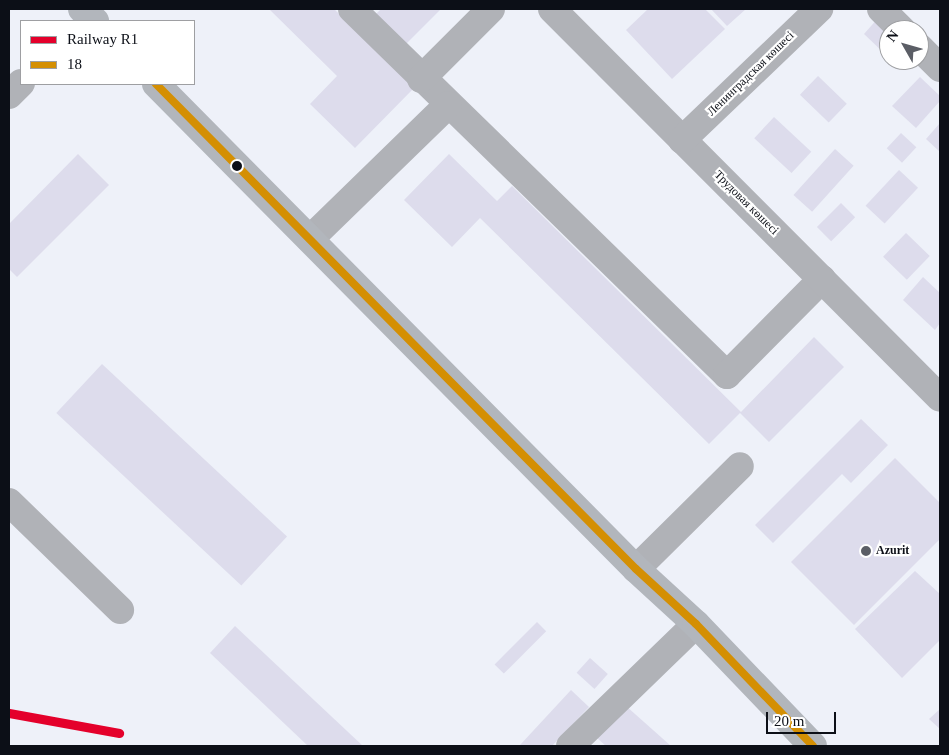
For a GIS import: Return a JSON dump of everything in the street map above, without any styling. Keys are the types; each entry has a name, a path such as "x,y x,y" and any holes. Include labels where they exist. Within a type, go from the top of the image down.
{"main road":[{"path":"157,85 636,569 696,624 813,746"}],"street":[{"path":"352,9 421,79 727,374 822,279"},
{"path":"421,79 491,9"},
{"name":"Трудовая көшесі","path":"552,9 940,398"},
{"name":"Ленинградская көшесі","path":"682,140 819,9"},
{"path":"881,9 892,20"},
{"path":"929,57 940,68"},
{"path":"9,95 20,84"},
{"path":"310,239 448,105"},
{"path":"636,569 740,466"},
{"path":"9,502 120,610"},
{"path":"570,746 696,624"}],"building":[{"path":"269,9 334,9 358,32 381,9 441,9 388,62 414,88 355,148 310,104 337,76"},
{"path":"648,9 705,9 725,29 672,79 626,30"},
{"path":"711,9 746,9 727,26"},
{"path":"879,17 881,20 879,20 879,48 864,34"},
{"path":"818,76 847,104 829,122 800,95"},
{"path":"920,77 940,96 940,101 916,128 892,106"},
{"path":"774,117 811,152 792,173 754,138"},
{"path":"940,123 940,152 926,139"},
{"path":"901,133 916,147 902,163 887,148"},
{"path":"835,149 854,166 812,212 794,195"},
{"path":"78,154 109,185 17,277 9,269 9,224"},
{"path":"449,154 497,201 512,186 741,412 814,337 844,367 769,442 740,413 709,444 480,218 452,247 404,200"},
{"path":"899,170 918,188 885,224 866,206"},
{"path":"841,203 855,217 831,241 817,227"},
{"path":"906,233 930,256 907,280 883,257"},
{"path":"923,277 940,293 940,323 935,330 903,300"},
{"path":"102,364 287,537 241,586 56,413"},
{"path":"861,419 888,445 851,483 842,474 773,543 755,525"},
{"name":"Azurit","path":"895,458 940,503 940,539 854,625 791,562"},
{"path":"915,571 940,594 940,640 902,678 855,629"},
{"path":"537,622 546,631 504,674 495,664"},
{"path":"235,626 363,746 308,746 210,653"},
{"path":"590,658 608,674 594,689 577,673"},
{"path":"571,690 589,707 552,746 521,746 520,745"},
{"path":"626,706 671,746 606,746 597,738"},
{"path":"940,709 940,729 929,719"}],"rail line":[{"name":"R1","path":"9,713 119,733"}],"transit line":[{"name":"18","path":"157,85 636,569 696,624 813,746"}],"place":[{"name":"Azurit","path":"866,551"}]}
